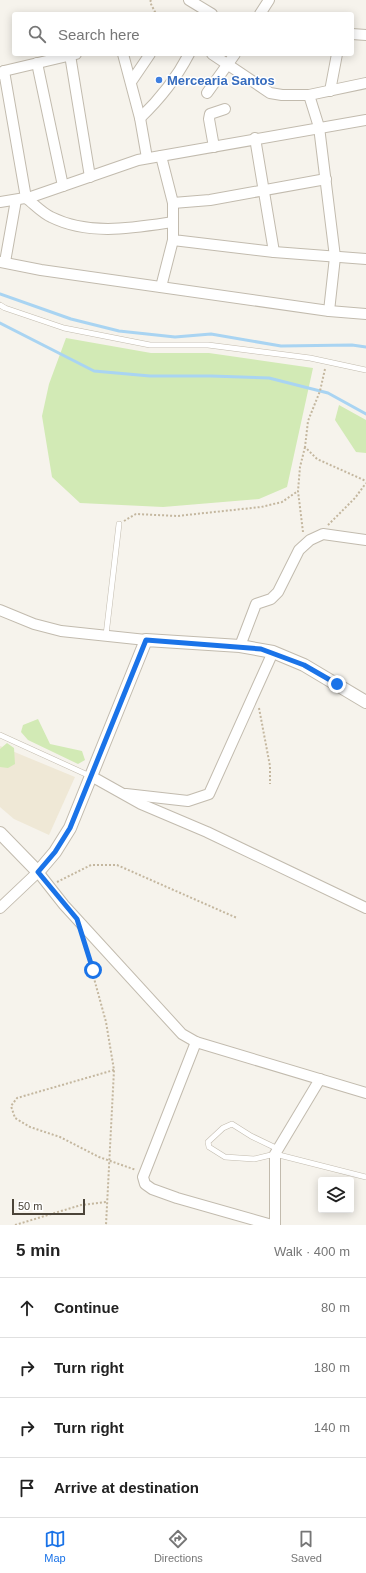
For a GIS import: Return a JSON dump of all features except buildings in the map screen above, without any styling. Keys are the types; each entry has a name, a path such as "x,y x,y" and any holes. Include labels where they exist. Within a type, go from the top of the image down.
{"street":[{"path":"189,0 209,12"},
{"path":"261,12 269,0"},
{"path":"354,34 366,35"},
{"path":"68,56 2,73 21,199 3,262 41,270 366,314"},
{"path":"73,56 90,176"},
{"path":"124,56 140,118 147,158"},
{"path":"131,82 149,56"},
{"path":"140,118 158,101 176,78 188,56"},
{"path":"215,56 270,93 282,96 309,95 366,83"},
{"path":"207,94 234,56"},
{"path":"330,91 336,56"},
{"path":"37,63 63,186"},
{"path":"309,95 319,127 335,257 329,310"},
{"path":"214,147 209,119 210,114 225,109"},
{"path":"0,202 21,199 147,158 214,147 254,138 366,120"},
{"path":"254,138 274,252"},
{"path":"161,287 173,240 173,203 162,156"},
{"path":"173,203 210,200 326,179"},
{"path":"21,199 50,217 83,227 121,229 173,222"},
{"path":"173,240 274,252 366,259"},
{"path":"240,646 256,604 271,599 278,592 298,550 310,540 323,534 366,540"},
{"path":"0,610 34,624 61,632 146,640 240,646 273,652 304,665 366,702"},
{"path":"0,908 38,872 55,852 70,828 146,640"},
{"path":"122,794 188,801 209,794 256,693 273,652"},
{"path":"91,776 141,804 207,832 366,908"},
{"path":"0,833 38,872 64,905 182,1034 196,1042 366,1093"},
{"path":"196,1042 143,1177 145,1184 152,1189 274,1225 277,1151 320,1080"}],"lane":[{"path":"0,305 64,328 150,345 208,345 327,362 366,370"},
{"path":"106,636 119,524"},
{"path":"0,735 91,776"},
{"path":"277,1151 254,1159 224,1157 209,1148 208,1142 224,1128 232,1124 277,1151 366,1177"}],"path":[{"path":"151,0 150,2 155,12"},
{"path":"302,547 303,532 298,491 300,467 305,447 308,421 320,391 327,362"},
{"path":"305,447 317,459 366,482 355,498 318,536"},
{"path":"119,524 136,514 177,516 261,507 282,502 298,491"},
{"path":"256,693 270,766 270,784"},
{"path":"49,886 91,865 117,864 237,918"},
{"path":"84,941 106,1022 114,1070 106,1225"},
{"path":"114,1070 17,1098 11,1106 15,1118 30,1127 60,1137 109,1161 145,1173"},
{"path":"15,1225 81,1205 106,1202"}],"shaded area":[{"path":"0,746 75,777 49,835 14,819 0,807"}],"green space":[{"path":"66,338 151,353 209,353 313,368 287,487 259,499 163,507 80,503 52,477 42,416 49,384"},
{"path":"339,405 366,420 366,453 356,452 335,420"},
{"path":"38,719 50,744 82,751 85,760 78,764 28,740 21,732 23,725"},
{"path":"7,743 14,748 15,764 8,768 0,767 0,749"}],"waterway":[{"path":"0,294 71,319 119,331 175,337 211,334 281,346 352,345 366,347"},
{"path":"0,323 94,371 150,376 269,378 328,393 366,414"}],"place":[{"name":"Mercearia Santos","path":"159,80"}],"route":[{"path":"93,970 77,919 38,872 55,852 70,828 146,640 240,646 261,649 273,652 304,665 337,684"}]}
